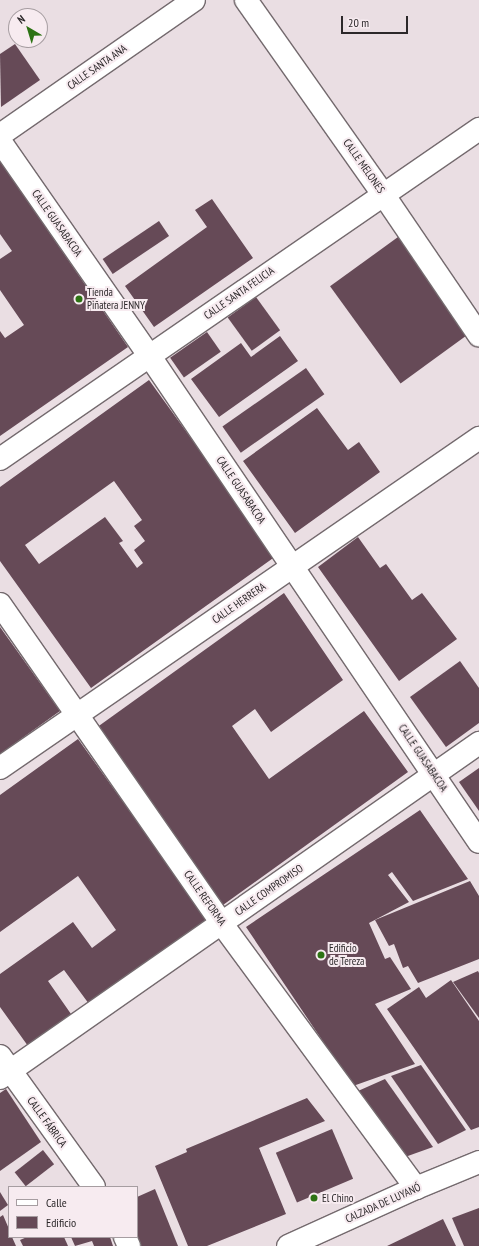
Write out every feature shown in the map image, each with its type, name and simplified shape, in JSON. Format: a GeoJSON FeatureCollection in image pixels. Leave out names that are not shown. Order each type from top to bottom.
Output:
{"type":"FeatureCollection","features":[{"type":"Feature","properties":{"kind":"street","name":"CALLE SANTA ANA"},"geometry":{"type":"LineString","coordinates":[[0,135],[194,0]]}},
{"type":"Feature","properties":{"kind":"street","name":"CALLE MELONES"},"geometry":{"type":"LineString","coordinates":[[246,0],[383,194],[479,335]]}},
{"type":"Feature","properties":{"kind":"street","name":"CALLE SANTA FELICIA"},"geometry":{"type":"LineString","coordinates":[[0,459],[479,129]]}},
{"type":"Feature","properties":{"kind":"street","name":"CALLE GUASABACOA"},"geometry":{"type":"LineString","coordinates":[[0,141],[149,355],[479,842]]}},
{"type":"Feature","properties":{"kind":"street","name":"CALLE HERRERA"},"geometry":{"type":"LineString","coordinates":[[0,768],[479,438]]}},
{"type":"Feature","properties":{"kind":"street","name":"CALLE REFORMA"},"geometry":{"type":"LineString","coordinates":[[0,604],[222,924],[416,1188]]}},
{"type":"Feature","properties":{"kind":"street","name":"CALLE COMPROMISO"},"geometry":{"type":"LineString","coordinates":[[4,1068],[222,924],[479,743]]}},
{"type":"Feature","properties":{"kind":"street","name":"CALLE FÁBRICA"},"geometry":{"type":"LineString","coordinates":[[4,1068],[93,1186]]}},
{"type":"Feature","properties":{"kind":"street","name":"CALZADA DE LUYANÓ"},"geometry":{"type":"LineString","coordinates":[[288,1246],[416,1188],[477,1166]]}},
{"type":"Feature","properties":{"kind":"building"},"geometry":{"type":"Polygon","coordinates":[[[9,48],[18,48],[40,80],[1,107],[0,54],[9,48]]]}},
{"type":"Feature","properties":{"kind":"building"},"geometry":{"type":"Polygon","coordinates":[[[0,161],[128,347],[0,436],[0,331],[5,338],[24,325],[0,290],[0,259],[12,251],[0,234],[0,161]]]}},
{"type":"Feature","properties":{"kind":"building"},"geometry":{"type":"Polygon","coordinates":[[[212,199],[253,258],[154,327],[125,286],[207,227],[195,210],[212,199]]]}},
{"type":"Feature","properties":{"kind":"building"},"geometry":{"type":"Polygon","coordinates":[[[159,221],[169,236],[113,274],[103,259],[159,221]]]}},
{"type":"Feature","properties":{"kind":"building"},"geometry":{"type":"Polygon","coordinates":[[[398,237],[469,334],[401,383],[330,286],[398,237]]]}},
{"type":"Feature","properties":{"kind":"building"},"geometry":{"type":"Polygon","coordinates":[[[256,297],[280,330],[252,351],[228,318],[256,297]]]}},
{"type":"Feature","properties":{"kind":"building"},"geometry":{"type":"Polygon","coordinates":[[[207,332],[221,352],[184,377],[170,358],[207,332]]]}},
{"type":"Feature","properties":{"kind":"building"},"geometry":{"type":"Polygon","coordinates":[[[280,336],[298,361],[219,417],[191,379],[241,343],[251,357],[280,336]]]}},
{"type":"Feature","properties":{"kind":"building"},"geometry":{"type":"Polygon","coordinates":[[[306,368],[324,394],[241,453],[222,427],[306,368]]]}},
{"type":"Feature","properties":{"kind":"building"},"geometry":{"type":"Polygon","coordinates":[[[149,380],[276,556],[91,688],[0,561],[0,487],[149,380]],[[114,481],[25,545],[39,564],[105,517],[123,541],[119,543],[137,568],[143,563],[134,550],[145,541],[134,526],[142,520],[114,481]]]}},
{"type":"Feature","properties":{"kind":"building"},"geometry":{"type":"Polygon","coordinates":[[[317,408],[348,450],[359,442],[380,472],[295,533],[243,461],[317,408]]]}},
{"type":"Feature","properties":{"kind":"building"},"geometry":{"type":"Polygon","coordinates":[[[358,537],[380,568],[386,564],[412,600],[422,593],[457,639],[399,681],[318,567],[358,537]]]}},
{"type":"Feature","properties":{"kind":"building"},"geometry":{"type":"Polygon","coordinates":[[[284,593],[343,680],[271,732],[255,709],[232,726],[269,779],[364,711],[408,772],[223,905],[96,728],[284,593]]]}},
{"type":"Feature","properties":{"kind":"building"},"geometry":{"type":"Polygon","coordinates":[[[0,627],[60,711],[0,754],[0,627]]]}},
{"type":"Feature","properties":{"kind":"building"},"geometry":{"type":"Polygon","coordinates":[[[460,661],[479,688],[479,723],[446,747],[410,697],[460,661]]]}},
{"type":"Feature","properties":{"kind":"building"},"geometry":{"type":"Polygon","coordinates":[[[78,739],[207,919],[89,1004],[64,970],[48,981],[71,1014],[28,1046],[0,1007],[0,974],[73,922],[92,948],[116,930],[78,876],[0,932],[0,795],[78,739]]]}},
{"type":"Feature","properties":{"kind":"building"},"geometry":{"type":"Polygon","coordinates":[[[479,768],[479,811],[459,782],[479,768]]]}},
{"type":"Feature","properties":{"kind":"building"},"geometry":{"type":"Polygon","coordinates":[[[420,810],[468,879],[413,901],[392,872],[388,875],[409,902],[369,923],[385,959],[390,957],[411,989],[375,1004],[415,1064],[353,1086],[246,927],[420,810]]]}},
{"type":"Feature","properties":{"kind":"building"},"geometry":{"type":"Polygon","coordinates":[[[470,881],[479,896],[479,959],[418,983],[408,966],[403,968],[394,944],[389,946],[375,920],[470,881]]]}},
{"type":"Feature","properties":{"kind":"building"},"geometry":{"type":"Polygon","coordinates":[[[478,971],[479,973],[479,1018],[453,982],[478,971]]]}},
{"type":"Feature","properties":{"kind":"building"},"geometry":{"type":"Polygon","coordinates":[[[451,980],[479,1021],[479,1127],[471,1130],[387,1009],[419,987],[426,998],[451,980]]]}},
{"type":"Feature","properties":{"kind":"building"},"geometry":{"type":"Polygon","coordinates":[[[421,1065],[466,1130],[438,1144],[391,1076],[421,1065]]]}},
{"type":"Feature","properties":{"kind":"building"},"geometry":{"type":"Polygon","coordinates":[[[385,1079],[433,1147],[405,1157],[358,1091],[385,1079]]]}},
{"type":"Feature","properties":{"kind":"building"},"geometry":{"type":"Polygon","coordinates":[[[6,1089],[41,1142],[0,1171],[0,1093],[6,1089]]]}},
{"type":"Feature","properties":{"kind":"building"},"geometry":{"type":"Polygon","coordinates":[[[307,1098],[325,1121],[259,1148],[286,1214],[207,1246],[188,1246],[155,1166],[187,1152],[186,1149],[307,1098]]]}},
{"type":"Feature","properties":{"kind":"building"},"geometry":{"type":"Polygon","coordinates":[[[332,1129],[353,1179],[297,1203],[276,1153],[332,1129]]]}},
{"type":"Feature","properties":{"kind":"building"},"geometry":{"type":"Polygon","coordinates":[[[43,1150],[54,1164],[25,1186],[15,1172],[43,1150]]]}},
{"type":"Feature","properties":{"kind":"building"},"geometry":{"type":"Polygon","coordinates":[[[155,1189],[178,1246],[140,1246],[137,1238],[138,1197],[155,1189]]]}},
{"type":"Feature","properties":{"kind":"building"},"geometry":{"type":"Polygon","coordinates":[[[0,1192],[8,1205],[0,1211],[0,1192]]]}},
{"type":"Feature","properties":{"kind":"building"},"geometry":{"type":"Polygon","coordinates":[[[479,1208],[479,1246],[464,1246],[452,1218],[479,1208]]]}},
{"type":"Feature","properties":{"kind":"building"},"geometry":{"type":"Polygon","coordinates":[[[3,1215],[8,1227],[8,1238],[12,1238],[16,1246],[0,1246],[0,1217],[3,1215]]]}},
{"type":"Feature","properties":{"kind":"building"},"geometry":{"type":"Polygon","coordinates":[[[443,1219],[456,1246],[387,1246],[414,1233],[443,1219]]]}},
{"type":"Feature","properties":{"kind":"building"},"geometry":{"type":"Polygon","coordinates":[[[25,1238],[64,1238],[68,1246],[23,1246],[20,1240],[25,1238]]]}},
{"type":"Feature","properties":{"kind":"building"},"geometry":{"type":"Polygon","coordinates":[[[71,1238],[110,1238],[113,1246],[94,1246],[92,1241],[75,1246],[71,1238]]]}},
{"type":"Feature","properties":{"kind":"place","name":"Tienda Piñatera JENNY"},"geometry":{"type":"Point","coordinates":[79,299]}},
{"type":"Feature","properties":{"kind":"place","name":"Edificio de Tereza"},"geometry":{"type":"Point","coordinates":[321,955]}},
{"type":"Feature","properties":{"kind":"place","name":"El Chino"},"geometry":{"type":"Point","coordinates":[314,1198]}}]}
